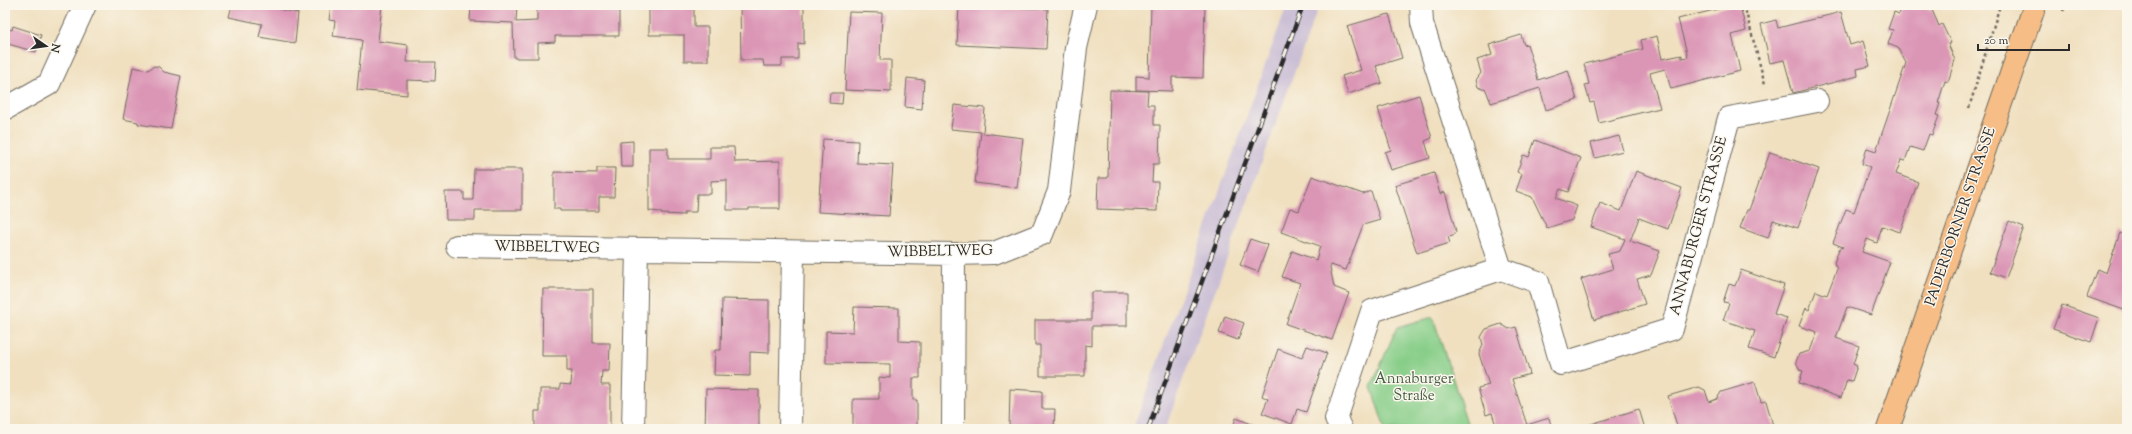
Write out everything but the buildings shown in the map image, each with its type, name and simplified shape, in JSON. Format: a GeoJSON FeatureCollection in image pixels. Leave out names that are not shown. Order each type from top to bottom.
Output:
{"type":"FeatureCollection","features":[{"type":"Feature","properties":{"kind":"main road","name":"PADERBORNER STRASSE"},"geometry":{"type":"LineString","coordinates":[[1888,429],[2035,5]]}},
{"type":"Feature","properties":{"kind":"street"},"geometry":{"type":"LineString","coordinates":[[5,109],[49,84],[85,5]]}},
{"type":"Feature","properties":{"kind":"street","name":"WIBBELTWEG"},"geometry":{"type":"LineString","coordinates":[[457,246],[637,250],[954,254],[994,253],[1042,234],[1059,191],[1076,48],[1086,5]]}},
{"type":"Feature","properties":{"kind":"street"},"geometry":{"type":"LineString","coordinates":[[1341,429],[1336,419],[1372,311],[1501,269],[1422,23],[1421,5]]}},
{"type":"Feature","properties":{"kind":"street","name":"ANNABURGER STRASSE"},"geometry":{"type":"LineString","coordinates":[[1501,269],[1538,282],[1561,364],[1672,329],[1728,118],[1817,101]]}},
{"type":"Feature","properties":{"kind":"street"},"geometry":{"type":"LineString","coordinates":[[633,429],[637,250]]}},
{"type":"Feature","properties":{"kind":"street"},"geometry":{"type":"LineString","coordinates":[[790,429],[793,252]]}},
{"type":"Feature","properties":{"kind":"street"},"geometry":{"type":"LineString","coordinates":[[953,429],[954,254]]}},
{"type":"Feature","properties":{"kind":"path"},"geometry":{"type":"LineString","coordinates":[[1744,5],[1772,110]]}},
{"type":"Feature","properties":{"kind":"path"},"geometry":{"type":"LineString","coordinates":[[1996,15],[2000,5]]}},
{"type":"Feature","properties":{"kind":"shaded area"},"geometry":{"type":"Polygon","coordinates":[[[1287,5],[1319,5],[1165,429],[1133,429],[1287,5]]]}},
{"type":"Feature","properties":{"kind":"green space","name":"Annaburger Straße"},"geometry":{"type":"Polygon","coordinates":[[[1433,317],[1469,429],[1385,429],[1371,387],[1397,327],[1433,317]]]}},
{"type":"Feature","properties":{"kind":"railway"},"geometry":{"type":"LineString","coordinates":[[1148,429],[1303,5]]}}]}
